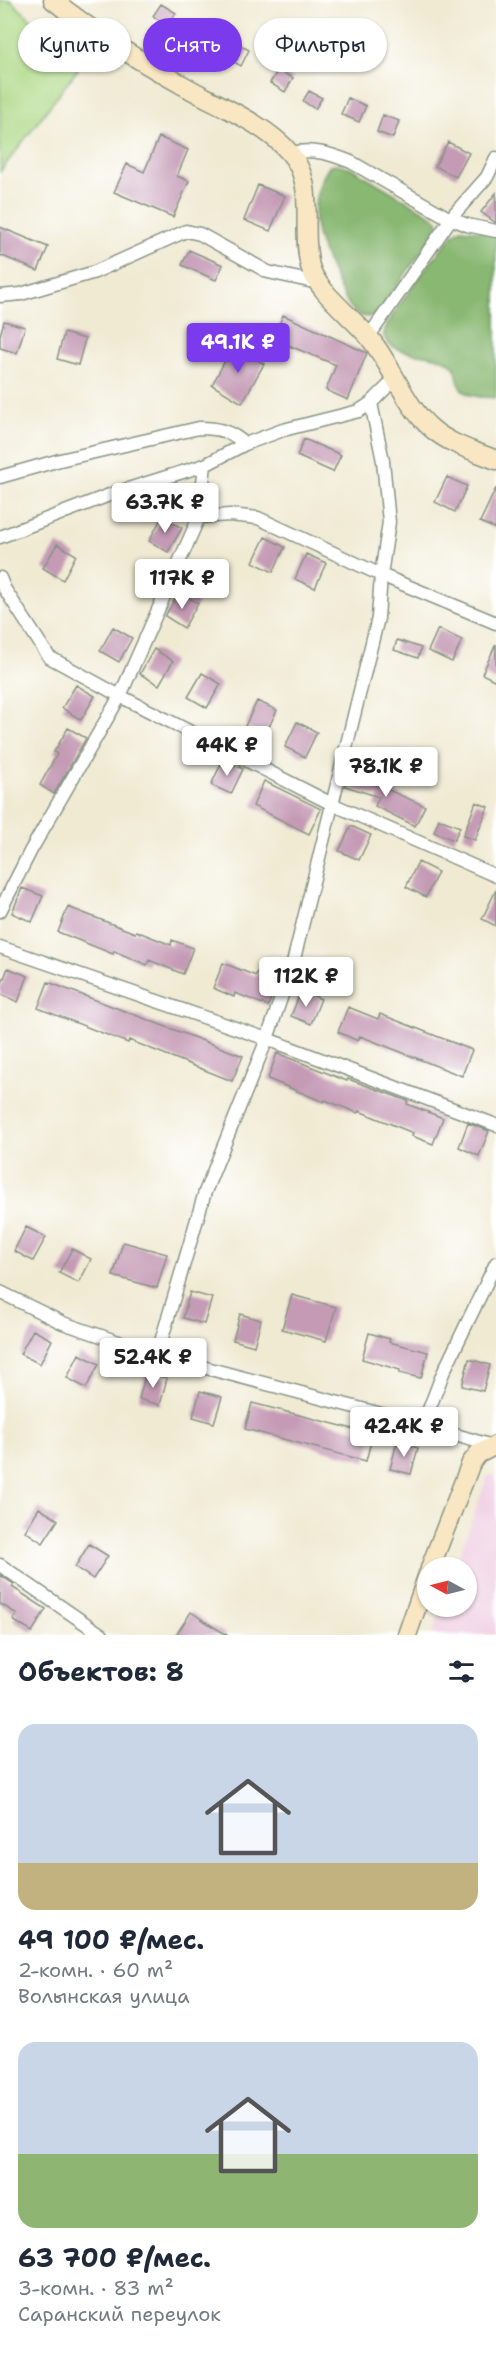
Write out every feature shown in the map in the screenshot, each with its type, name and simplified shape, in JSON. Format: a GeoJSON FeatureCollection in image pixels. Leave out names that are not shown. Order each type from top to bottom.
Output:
{"type":"FeatureCollection","features":[{"type":"Feature","properties":{"kind":"street"},"geometry":{"type":"LineString","coordinates":[[53,0],[138,60],[253,124],[291,153],[302,174],[306,189],[307,254],[312,273],[318,283],[369,336],[417,413],[434,431],[496,460]]}},
{"type":"Feature","properties":{"kind":"street"},"geometry":{"type":"LineString","coordinates":[[291,153],[311,151],[351,162],[451,219],[496,231]]}},
{"type":"Feature","properties":{"kind":"street"},"geometry":{"type":"LineString","coordinates":[[369,336],[468,196],[488,177],[496,158]]}},
{"type":"Feature","properties":{"kind":"street"},"geometry":{"type":"LineString","coordinates":[[0,296],[21,294],[75,278],[186,231],[200,234],[268,272],[318,283]]}},
{"type":"Feature","properties":{"kind":"street"},"geometry":{"type":"LineString","coordinates":[[0,537],[112,494],[205,465],[245,444],[283,430],[358,411],[371,404],[396,378]]}},
{"type":"Feature","properties":{"kind":"street"},"geometry":{"type":"LineString","coordinates":[[157,1355],[205,1192],[267,1039],[293,963],[378,618],[381,575],[387,543],[388,498],[371,404]]}},
{"type":"Feature","properties":{"kind":"street"},"geometry":{"type":"LineString","coordinates":[[0,477],[60,460],[199,428],[217,428],[235,434],[245,444]]}},
{"type":"Feature","properties":{"kind":"street"},"geometry":{"type":"LineString","coordinates":[[0,911],[31,850],[120,696],[199,517],[205,465]]}},
{"type":"Feature","properties":{"kind":"street"},"geometry":{"type":"LineString","coordinates":[[199,517],[230,515],[258,518],[381,575],[496,623]]}},
{"type":"Feature","properties":{"kind":"street"},"geometry":{"type":"LineString","coordinates":[[0,578],[4,588],[49,657],[120,696],[333,804],[496,876]]}},
{"type":"Feature","properties":{"kind":"street"},"geometry":{"type":"LineString","coordinates":[[0,947],[267,1039],[496,1125]]}},
{"type":"Feature","properties":{"kind":"street"},"geometry":{"type":"LineString","coordinates":[[423,1425],[443,1373],[496,1263]]}},
{"type":"Feature","properties":{"kind":"street"},"geometry":{"type":"LineString","coordinates":[[0,1292],[63,1323],[157,1355],[494,1445]]}},
{"type":"Feature","properties":{"kind":"street"},"geometry":{"type":"LineString","coordinates":[[434,1557],[471,1463],[478,1454],[494,1445]]}},
{"type":"Feature","properties":{"kind":"street"},"geometry":{"type":"LineString","coordinates":[[0,1565],[102,1635]]}},
{"type":"Feature","properties":{"kind":"street"},"geometry":{"type":"LineString","coordinates":[[407,1635],[417,1606]]}},
{"type":"Feature","properties":{"kind":"shaded area"},"geometry":{"type":"Polygon","coordinates":[[[488,1475],[496,1475],[496,1635],[432,1635],[438,1617],[477,1617],[477,1557],[459,1557],[488,1475]]]}},
{"type":"Feature","properties":{"kind":"green space"},"geometry":{"type":"Polygon","coordinates":[[[0,0],[10,0],[30,18],[18,18],[18,72],[76,72],[0,172],[0,0]]]}},
{"type":"Feature","properties":{"kind":"green space"},"geometry":{"type":"Polygon","coordinates":[[[336,164],[351,168],[436,218],[439,222],[438,228],[378,313],[370,316],[356,313],[350,307],[323,251],[316,229],[315,207],[318,192],[330,165],[336,164]]]}},
{"type":"Feature","properties":{"kind":"green space"},"geometry":{"type":"Polygon","coordinates":[[[461,229],[496,233],[496,398],[468,394],[459,385],[454,367],[447,361],[398,349],[391,346],[384,336],[387,325],[406,296],[444,246],[461,229]]]}},
{"type":"Feature","properties":{"kind":"building"},"geometry":{"type":"Polygon","coordinates":[[[161,4],[176,13],[173,18],[153,16],[161,4]]]}},
{"type":"Feature","properties":{"kind":"building"},"geometry":{"type":"Polygon","coordinates":[[[242,46],[249,50],[242,64],[242,46]]]}},
{"type":"Feature","properties":{"kind":"building"},"geometry":{"type":"Polygon","coordinates":[[[277,72],[293,78],[285,92],[270,83],[277,72]]]}},
{"type":"Feature","properties":{"kind":"building"},"geometry":{"type":"Polygon","coordinates":[[[309,91],[322,98],[315,109],[303,101],[309,91]]]}},
{"type":"Feature","properties":{"kind":"building"},"geometry":{"type":"Polygon","coordinates":[[[348,98],[366,106],[359,122],[341,114],[348,98]]]}},
{"type":"Feature","properties":{"kind":"building"},"geometry":{"type":"Polygon","coordinates":[[[383,115],[399,121],[393,138],[377,132],[383,115]]]}},
{"type":"Feature","properties":{"kind":"building"},"geometry":{"type":"Polygon","coordinates":[[[159,137],[188,150],[177,176],[189,181],[173,217],[114,192],[127,164],[144,172],[159,137]]]}},
{"type":"Feature","properties":{"kind":"building"},"geometry":{"type":"Polygon","coordinates":[[[448,142],[469,153],[456,177],[435,166],[448,142]]]}},
{"type":"Feature","properties":{"kind":"building"},"geometry":{"type":"Polygon","coordinates":[[[258,185],[285,196],[270,231],[244,220],[258,185]]]}},
{"type":"Feature","properties":{"kind":"building"},"geometry":{"type":"Polygon","coordinates":[[[496,193],[496,223],[481,212],[496,193]]]}},
{"type":"Feature","properties":{"kind":"building"},"geometry":{"type":"Polygon","coordinates":[[[0,227],[48,247],[38,271],[0,255],[0,227]]]}},
{"type":"Feature","properties":{"kind":"building"},"geometry":{"type":"Polygon","coordinates":[[[189,250],[223,265],[216,280],[182,265],[189,250]]]}},
{"type":"Feature","properties":{"kind":"building"},"geometry":{"type":"Polygon","coordinates":[[[283,315],[367,353],[348,400],[326,390],[336,365],[273,339],[283,315]]]}},
{"type":"Feature","properties":{"kind":"building"},"geometry":{"type":"Polygon","coordinates":[[[4,321],[25,327],[17,353],[0,348],[0,335],[4,321]]]}},
{"type":"Feature","properties":{"kind":"building"},"geometry":{"type":"Polygon","coordinates":[[[64,333],[85,339],[78,365],[57,359],[64,333]]]}},
{"type":"Feature","properties":{"kind":"building"},"geometry":{"type":"Polygon","coordinates":[[[233,346],[264,364],[242,403],[212,385],[233,346]]]}},
{"type":"Feature","properties":{"kind":"building"},"geometry":{"type":"Polygon","coordinates":[[[304,439],[341,455],[333,472],[297,456],[304,439]]]}},
{"type":"Feature","properties":{"kind":"building"},"geometry":{"type":"Polygon","coordinates":[[[447,477],[467,486],[455,512],[435,502],[447,477]]]}},
{"type":"Feature","properties":{"kind":"building"},"geometry":{"type":"Polygon","coordinates":[[[496,488],[496,529],[480,522],[496,488]]]}},
{"type":"Feature","properties":{"kind":"building"},"geometry":{"type":"Polygon","coordinates":[[[162,517],[182,528],[168,552],[149,541],[162,517]]]}},
{"type":"Feature","properties":{"kind":"building"},"geometry":{"type":"Polygon","coordinates":[[[265,537],[285,547],[273,572],[253,562],[265,537]]]}},
{"type":"Feature","properties":{"kind":"building"},"geometry":{"type":"Polygon","coordinates":[[[57,544],[76,555],[63,580],[43,568],[57,544]]]}},
{"type":"Feature","properties":{"kind":"building"},"geometry":{"type":"Polygon","coordinates":[[[306,554],[326,563],[315,588],[295,579],[306,554]]]}},
{"type":"Feature","properties":{"kind":"building"},"geometry":{"type":"Polygon","coordinates":[[[179,592],[198,603],[184,628],[165,616],[179,592]]]}},
{"type":"Feature","properties":{"kind":"building"},"geometry":{"type":"Polygon","coordinates":[[[113,627],[132,638],[119,662],[100,651],[113,627]]]}},
{"type":"Feature","properties":{"kind":"building"},"geometry":{"type":"Polygon","coordinates":[[[438,629],[462,640],[452,662],[428,651],[438,629]]]}},
{"type":"Feature","properties":{"kind":"building"},"geometry":{"type":"Polygon","coordinates":[[[397,640],[421,648],[418,658],[394,650],[397,640]]]}},
{"type":"Feature","properties":{"kind":"building"},"geometry":{"type":"Polygon","coordinates":[[[496,644],[496,681],[482,674],[496,644]]]}},
{"type":"Feature","properties":{"kind":"building"},"geometry":{"type":"Polygon","coordinates":[[[154,649],[173,661],[159,685],[140,674],[154,649]]]}},
{"type":"Feature","properties":{"kind":"building"},"geometry":{"type":"Polygon","coordinates":[[[202,673],[221,684],[207,708],[188,697],[202,673]]]}},
{"type":"Feature","properties":{"kind":"building"},"geometry":{"type":"Polygon","coordinates":[[[76,685],[95,696],[81,720],[62,708],[76,685]]]}},
{"type":"Feature","properties":{"kind":"building"},"geometry":{"type":"Polygon","coordinates":[[[257,701],[277,710],[265,735],[245,726],[257,701]]]}},
{"type":"Feature","properties":{"kind":"building"},"geometry":{"type":"Polygon","coordinates":[[[297,722],[317,732],[305,757],[285,747],[297,722]]]}},
{"type":"Feature","properties":{"kind":"building"},"geometry":{"type":"Polygon","coordinates":[[[68,728],[86,738],[54,794],[40,785],[57,754],[54,752],[68,728]]]}},
{"type":"Feature","properties":{"kind":"building"},"geometry":{"type":"Polygon","coordinates":[[[223,760],[243,769],[231,794],[211,785],[223,760]]]}},
{"type":"Feature","properties":{"kind":"building"},"geometry":{"type":"Polygon","coordinates":[[[351,768],[372,775],[370,782],[425,806],[415,826],[375,806],[379,797],[345,786],[351,768]]]}},
{"type":"Feature","properties":{"kind":"building"},"geometry":{"type":"Polygon","coordinates":[[[264,781],[321,809],[309,834],[253,806],[264,781]]]}},
{"type":"Feature","properties":{"kind":"building"},"geometry":{"type":"Polygon","coordinates":[[[476,802],[488,807],[475,840],[463,836],[476,802]]]}},
{"type":"Feature","properties":{"kind":"building"},"geometry":{"type":"Polygon","coordinates":[[[439,819],[460,827],[454,840],[434,832],[439,819]]]}},
{"type":"Feature","properties":{"kind":"building"},"geometry":{"type":"Polygon","coordinates":[[[351,826],[371,835],[359,860],[339,851],[351,826]]]}},
{"type":"Feature","properties":{"kind":"building"},"geometry":{"type":"Polygon","coordinates":[[[418,862],[438,872],[426,897],[406,887],[418,862]]]}},
{"type":"Feature","properties":{"kind":"building"},"geometry":{"type":"Polygon","coordinates":[[[22,888],[43,896],[32,922],[12,913],[22,888]]]}},
{"type":"Feature","properties":{"kind":"building"},"geometry":{"type":"Polygon","coordinates":[[[496,890],[496,926],[482,919],[496,890]]]}},
{"type":"Feature","properties":{"kind":"building"},"geometry":{"type":"Polygon","coordinates":[[[68,907],[171,945],[172,940],[193,948],[183,974],[149,960],[147,965],[114,951],[113,954],[58,932],[68,907]]]}},
{"type":"Feature","properties":{"kind":"building"},"geometry":{"type":"Polygon","coordinates":[[[223,963],[256,976],[257,972],[278,981],[268,1006],[235,993],[234,997],[213,988],[223,963]]]}},
{"type":"Feature","properties":{"kind":"building"},"geometry":{"type":"Polygon","coordinates":[[[8,968],[28,976],[18,1002],[0,994],[8,968]]]}},
{"type":"Feature","properties":{"kind":"building"},"geometry":{"type":"Polygon","coordinates":[[[48,982],[243,1056],[232,1081],[129,1040],[128,1043],[38,1008],[48,982]]]}},
{"type":"Feature","properties":{"kind":"building"},"geometry":{"type":"Polygon","coordinates":[[[301,991],[321,999],[311,1024],[291,1016],[301,991]]]}},
{"type":"Feature","properties":{"kind":"building"},"geometry":{"type":"Polygon","coordinates":[[[348,1007],[378,1019],[380,1014],[472,1050],[462,1076],[360,1036],[358,1041],[338,1032],[348,1007]]]}},
{"type":"Feature","properties":{"kind":"building"},"geometry":{"type":"Polygon","coordinates":[[[277,1053],[347,1081],[348,1079],[408,1101],[407,1104],[443,1118],[433,1144],[412,1136],[413,1133],[359,1111],[358,1113],[325,1100],[324,1102],[268,1079],[277,1053]]]}},
{"type":"Feature","properties":{"kind":"building"},"geometry":{"type":"Polygon","coordinates":[[[468,1123],[489,1131],[479,1156],[459,1147],[468,1123]]]}},
{"type":"Feature","properties":{"kind":"building"},"geometry":{"type":"Polygon","coordinates":[[[26,1227],[46,1237],[33,1261],[14,1251],[26,1227]]]}},
{"type":"Feature","properties":{"kind":"building"},"geometry":{"type":"Polygon","coordinates":[[[123,1242],[167,1254],[157,1288],[113,1276],[123,1242]]]}},
{"type":"Feature","properties":{"kind":"building"},"geometry":{"type":"Polygon","coordinates":[[[72,1249],[91,1259],[79,1283],[59,1273],[72,1249]]]}},
{"type":"Feature","properties":{"kind":"building"},"geometry":{"type":"Polygon","coordinates":[[[190,1292],[212,1298],[204,1324],[183,1318],[190,1292]]]}},
{"type":"Feature","properties":{"kind":"building"},"geometry":{"type":"Polygon","coordinates":[[[292,1295],[336,1307],[326,1341],[282,1329],[292,1295]]]}},
{"type":"Feature","properties":{"kind":"building"},"geometry":{"type":"Polygon","coordinates":[[[240,1314],[261,1320],[254,1346],[233,1340],[240,1314]]]}},
{"type":"Feature","properties":{"kind":"building"},"geometry":{"type":"Polygon","coordinates":[[[33,1330],[52,1340],[40,1364],[20,1354],[33,1330]]]}},
{"type":"Feature","properties":{"kind":"building"},"geometry":{"type":"Polygon","coordinates":[[[369,1333],[390,1339],[389,1342],[428,1352],[421,1378],[399,1373],[400,1370],[362,1359],[369,1333]]]}},
{"type":"Feature","properties":{"kind":"building"},"geometry":{"type":"Polygon","coordinates":[[[79,1354],[99,1364],[86,1388],[67,1378],[79,1354]]]}},
{"type":"Feature","properties":{"kind":"building"},"geometry":{"type":"Polygon","coordinates":[[[469,1359],[490,1365],[483,1391],[462,1386],[469,1359]]]}},
{"type":"Feature","properties":{"kind":"building"},"geometry":{"type":"Polygon","coordinates":[[[146,1373],[167,1378],[160,1405],[139,1399],[146,1373]]]}},
{"type":"Feature","properties":{"kind":"building"},"geometry":{"type":"Polygon","coordinates":[[[200,1391],[222,1397],[214,1423],[193,1417],[200,1391]]]}},
{"type":"Feature","properties":{"kind":"building"},"geometry":{"type":"Polygon","coordinates":[[[252,1403],[373,1434],[366,1461],[245,1429],[252,1403]]]}},
{"type":"Feature","properties":{"kind":"building"},"geometry":{"type":"Polygon","coordinates":[[[397,1442],[418,1448],[411,1474],[390,1469],[397,1442]]]}},
{"type":"Feature","properties":{"kind":"building"},"geometry":{"type":"Polygon","coordinates":[[[39,1508],[58,1520],[43,1543],[25,1531],[39,1508]]]}},
{"type":"Feature","properties":{"kind":"building"},"geometry":{"type":"Polygon","coordinates":[[[89,1544],[108,1556],[93,1579],[75,1567],[89,1544]]]}},
{"type":"Feature","properties":{"kind":"building"},"geometry":{"type":"Polygon","coordinates":[[[0,1575],[14,1584],[12,1587],[46,1609],[32,1632],[13,1620],[17,1614],[1,1604],[0,1606],[0,1575]]]}},
{"type":"Feature","properties":{"kind":"building"},"geometry":{"type":"Polygon","coordinates":[[[191,1612],[209,1624],[227,1635],[176,1635],[191,1612]]]}}]}
